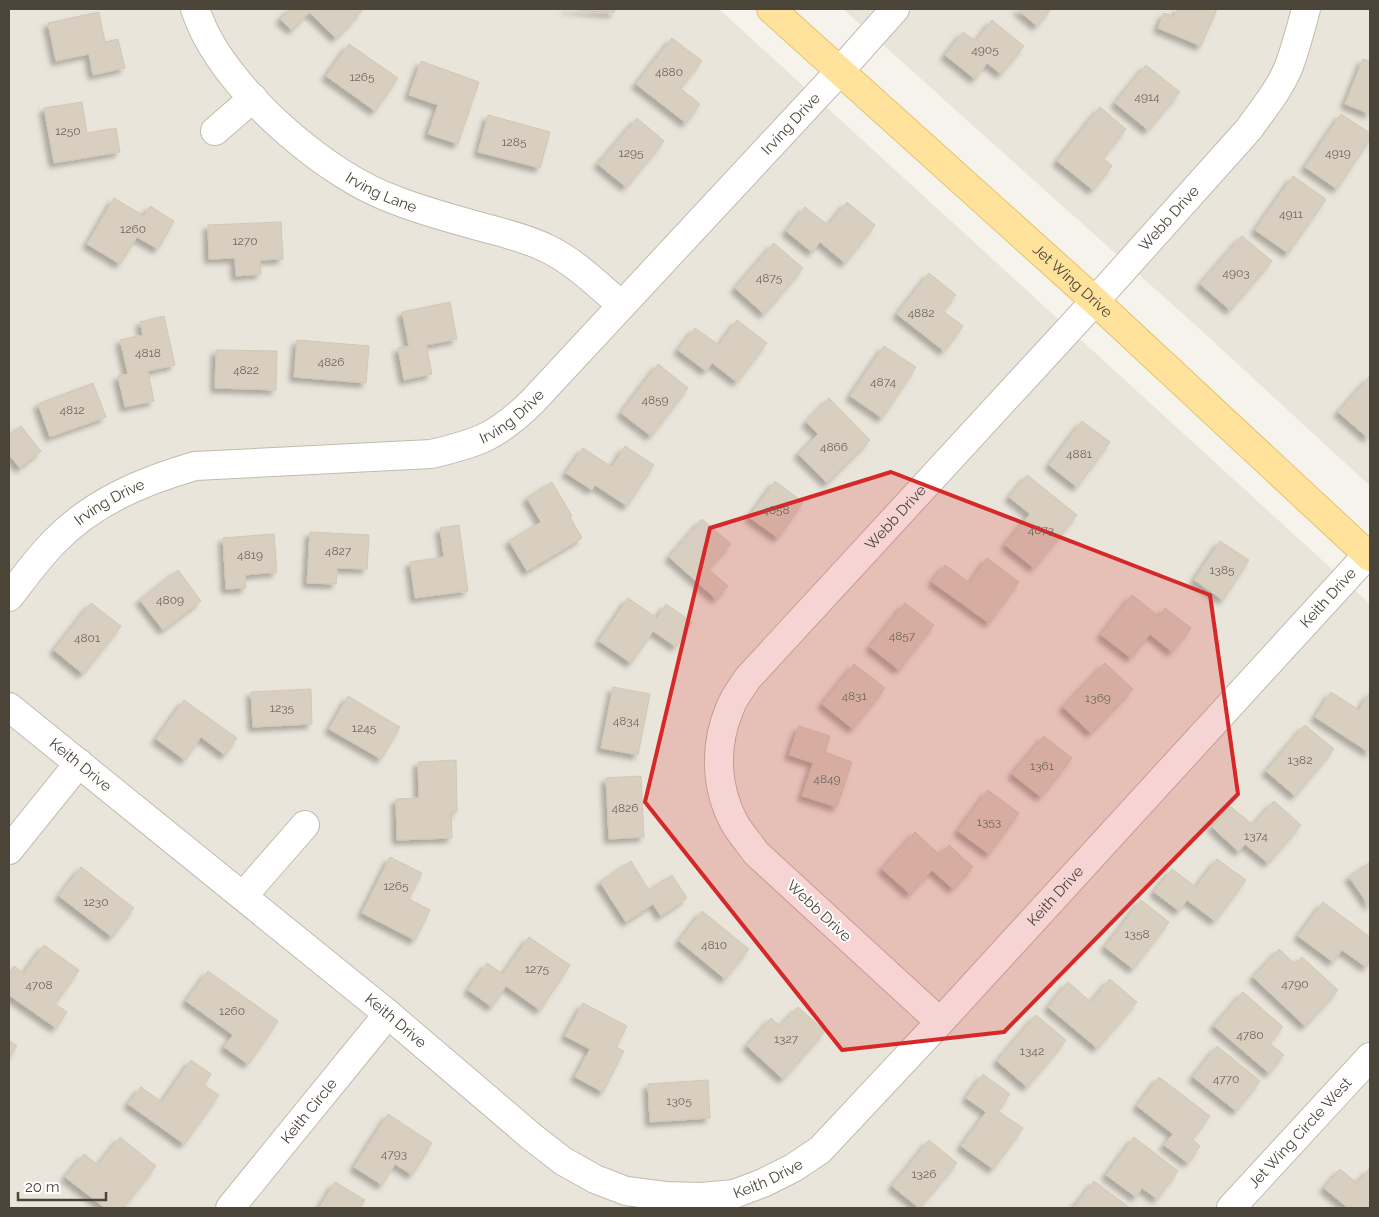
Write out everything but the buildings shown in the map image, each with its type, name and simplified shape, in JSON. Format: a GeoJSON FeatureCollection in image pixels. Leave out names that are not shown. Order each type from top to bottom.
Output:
{"type":"FeatureCollection","features":[{"type":"Feature","properties":{"kind":"main road","name":"Jet Wing Drive"},"geometry":{"type":"LineString","coordinates":[[771,9],[1096,301],[1369,554]]}},
{"type":"Feature","properties":{"kind":"street","name":"Irving Lane"},"geometry":{"type":"LineString","coordinates":[[195,9],[205,34],[227,68],[253,98],[275,122],[334,168],[392,200],[520,238],[547,248],[574,266],[621,305]]}},
{"type":"Feature","properties":{"kind":"street","name":"Irving Drive"},"geometry":{"type":"LineString","coordinates":[[9,597],[55,541],[79,519],[108,500],[165,474],[195,466],[431,454],[460,448],[485,439],[511,422],[532,402],[839,72],[895,9]]}},
{"type":"Feature","properties":{"kind":"street","name":"Webb Drive"},"geometry":{"type":"LineString","coordinates":[[940,1022],[756,853],[735,824],[723,796],[718,764],[720,736],[730,707],[748,678],[1096,301],[1249,129],[1271,98],[1288,67],[1306,9]]}},
{"type":"Feature","properties":{"kind":"street"},"geometry":{"type":"LineString","coordinates":[[215,131],[253,98]]}},
{"type":"Feature","properties":{"kind":"street","name":"Keith Drive"},"geometry":{"type":"LineString","coordinates":[[9,707],[388,1014],[532,1137],[563,1161],[596,1179],[623,1199],[665,1196],[701,1197],[734,1194],[763,1183],[793,1168],[820,1150],[940,1022],[1369,554]]}},
{"type":"Feature","properties":{"kind":"street"},"geometry":{"type":"LineString","coordinates":[[9,850],[79,763]]}},
{"type":"Feature","properties":{"kind":"street"},"geometry":{"type":"LineString","coordinates":[[243,896],[306,824]]}},
{"type":"Feature","properties":{"kind":"street","name":"Keith Circle"},"geometry":{"type":"LineString","coordinates":[[230,1208],[388,1014]]}},
{"type":"Feature","properties":{"kind":"street","name":"Jet Wing Circle West"},"geometry":{"type":"LineString","coordinates":[[1231,1208],[1370,1057]]}},
{"type":"Feature","properties":{"kind":"highlighted area"},"geometry":{"type":"Polygon","coordinates":[[[891,472],[1210,595],[1238,794],[1004,1032],[842,1050],[645,802],[710,528],[891,472]]]}},
{"type":"Feature","properties":{"kind":"shaded area"},"geometry":{"type":"Polygon","coordinates":[[[9,9],[719,9],[1370,604],[1370,1208],[9,1208],[9,9]]]}},
{"type":"Feature","properties":{"kind":"shaded area"},"geometry":{"type":"Polygon","coordinates":[[[843,9],[1370,9],[1370,486],[1203,332],[843,9]]]}}]}
